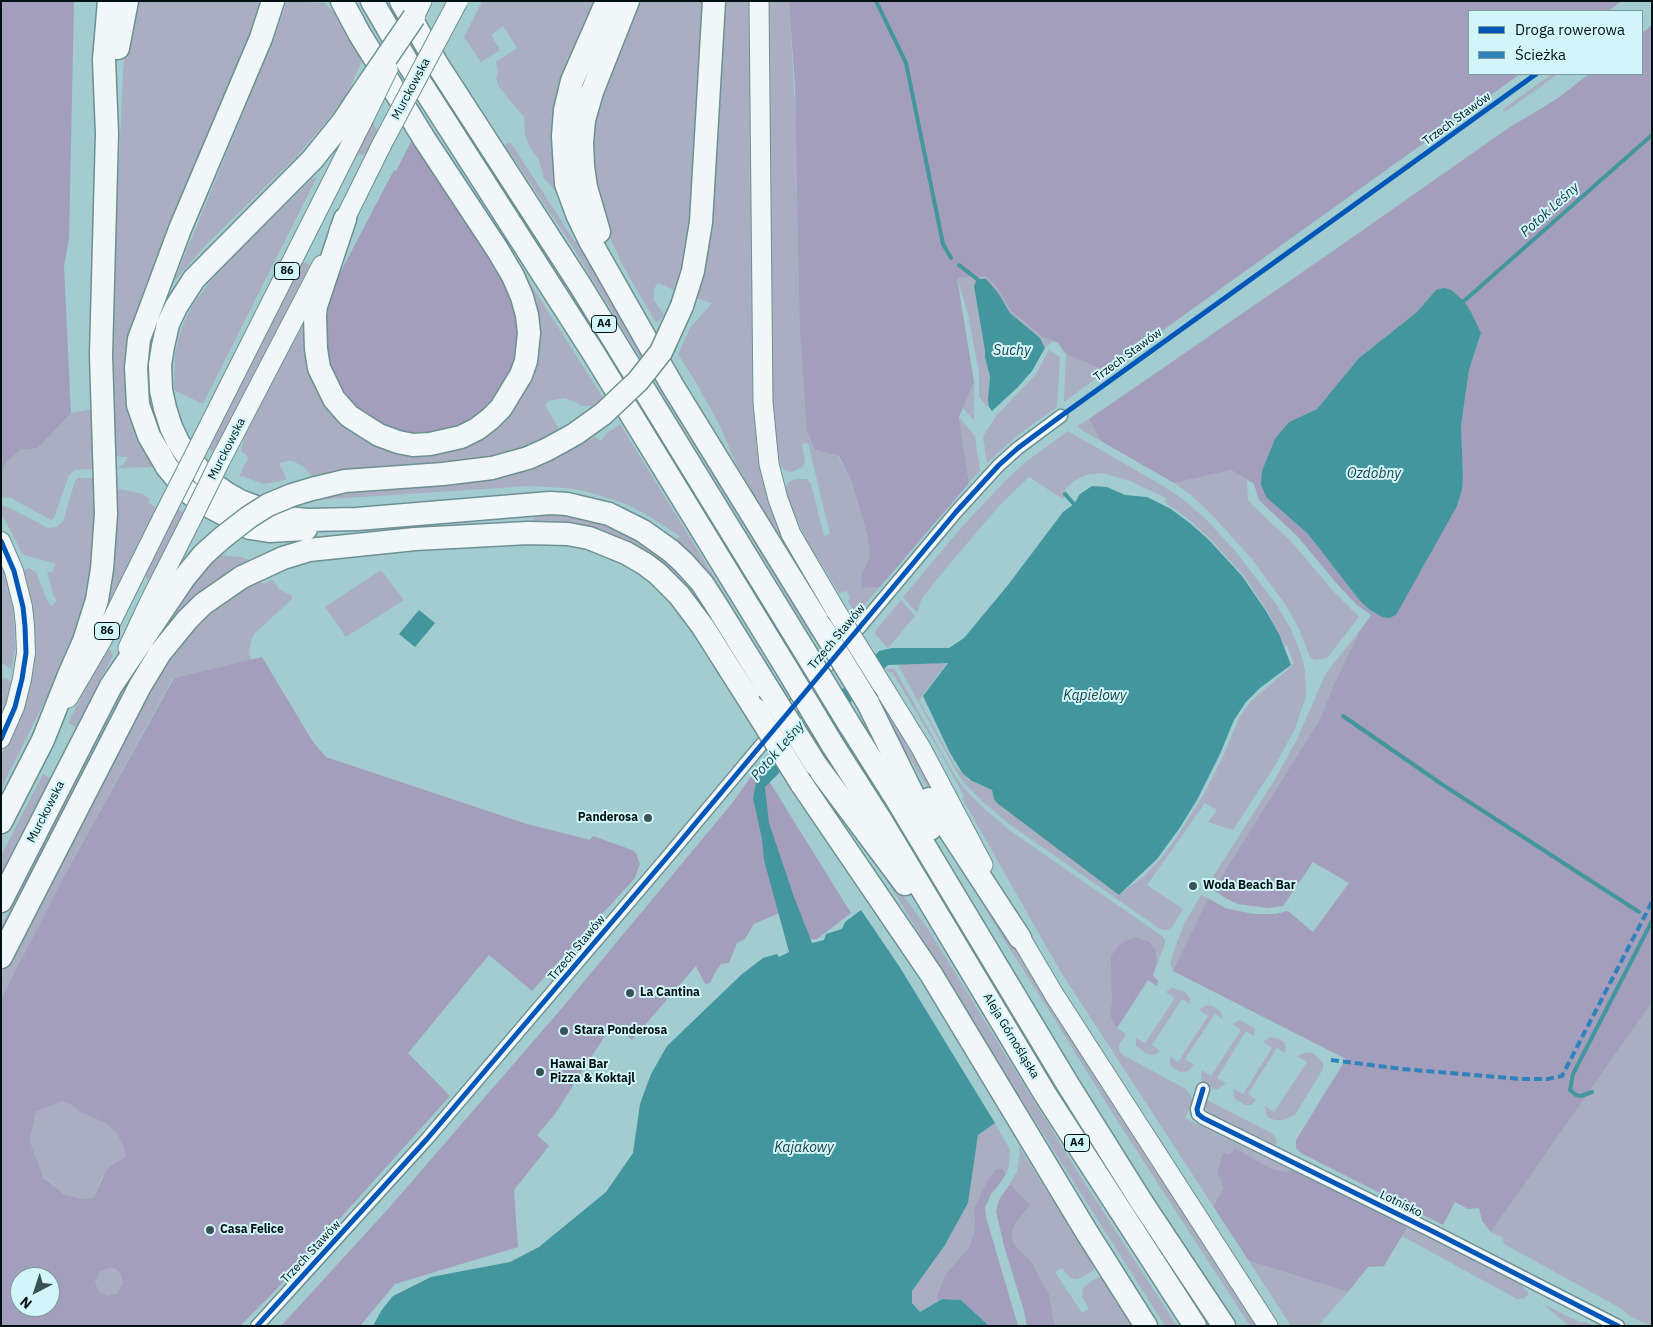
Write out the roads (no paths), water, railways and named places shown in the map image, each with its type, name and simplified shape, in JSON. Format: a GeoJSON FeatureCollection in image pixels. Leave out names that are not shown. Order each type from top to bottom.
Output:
{"type":"FeatureCollection","features":[{"type":"Feature","properties":{"kind":"highway"},"geometry":{"type":"LineString","coordinates":[[43,740],[84,640],[97,600],[104,544],[106,514],[101,355],[107,133],[104,60],[109,1]]}},
{"type":"Feature","properties":{"kind":"highway"},"geometry":{"type":"LineString","coordinates":[[107,133],[120,34],[127,1]]}},
{"type":"Feature","properties":{"kind":"highway"},"geometry":{"type":"LineString","coordinates":[[273,1],[261,38],[180,229],[139,340],[136,368],[138,405],[149,436],[167,466],[188,491],[201,502],[217,511],[250,528],[268,531],[324,528],[357,519]]}},
{"type":"Feature","properties":{"kind":"highway"},"geometry":{"type":"LineString","coordinates":[[342,1],[359,33],[425,140],[497,249],[513,276],[522,297],[529,333],[524,368],[512,392],[501,408],[478,429],[461,437],[430,444],[413,445],[398,442],[379,435],[349,416],[334,399],[319,368],[316,350],[315,316],[316,306],[346,219]]}},
{"type":"Feature","properties":{"kind":"highway","name":"Aleja Górnośląska"},"geometry":{"type":"LineString","coordinates":[[372,1],[409,65],[594,354],[832,744],[880,819],[1045,1094],[1195,1326]]}},
{"type":"Feature","properties":{"kind":"highway"},"geometry":{"type":"LineString","coordinates":[[607,1],[572,81],[565,110],[563,136],[566,184],[577,214],[616,288],[722,467],[868,703],[975,872],[1020,938]]}},
{"type":"Feature","properties":{"kind":"highway"},"geometry":{"type":"LineString","coordinates":[[616,288],[586,187],[582,143],[584,120],[592,92],[628,1]]}},
{"type":"Feature","properties":{"kind":"highway"},"geometry":{"type":"LineString","coordinates":[[111,686],[184,578],[203,555],[249,517],[268,505],[292,495],[345,481],[443,474],[492,468],[528,458],[575,434],[603,414],[638,381],[661,352],[682,306],[693,271],[701,222],[714,1]]}},
{"type":"Feature","properties":{"kind":"highway"},"geometry":{"type":"LineString","coordinates":[[412,6],[361,109],[337,130],[312,160],[194,279],[176,307],[168,324],[160,365],[164,408],[174,434],[186,454],[210,481],[240,501],[285,518],[308,520],[357,519],[550,503],[609,514],[650,536],[684,563],[702,583],[715,603],[816,765],[884,880],[909,926],[931,974]]}},
{"type":"Feature","properties":{"kind":"highway","name":"A4"},"geometry":{"type":"LineString","coordinates":[[412,6],[437,64],[585,294],[897,800],[1078,1100],[1224,1326]]}},
{"type":"Feature","properties":{"kind":"highway"},"geometry":{"type":"LineString","coordinates":[[1,957],[140,686],[160,653],[203,604],[242,576],[283,558],[309,550],[424,539],[528,533],[568,534],[589,538],[626,553],[658,574],[679,595],[703,627],[801,783],[931,974],[1086,1231],[1146,1326]]}},
{"type":"Feature","properties":{"kind":"highway","name":"Murckowska"},"geometry":{"type":"LineString","coordinates":[[1,901],[111,686]]}},
{"type":"Feature","properties":{"kind":"highway"},"geometry":{"type":"LineString","coordinates":[[868,703],[994,960]]}},
{"type":"Feature","properties":{"kind":"highway","name":"Murckowska"},"geometry":{"type":"LineString","coordinates":[[1,822],[43,740]]}},
{"type":"Feature","properties":{"kind":"highway"},"geometry":{"type":"LineString","coordinates":[[816,765],[897,873],[964,957]]}},
{"type":"Feature","properties":{"kind":"main road","name":"Murckowska"},"geometry":{"type":"LineString","coordinates":[[111,686],[150,600],[220,461],[346,219],[382,144],[458,1]]}},
{"type":"Feature","properties":{"kind":"main road"},"geometry":{"type":"LineString","coordinates":[[759,1],[763,402],[769,464],[778,499],[791,534],[936,775],[1020,938],[1088,1049],[1268,1326]]}},
{"type":"Feature","properties":{"kind":"main road","name":"Murckowska"},"geometry":{"type":"LineString","coordinates":[[43,740],[102,640],[210,426],[361,109]]}},
{"type":"Feature","properties":{"kind":"street","name":"Trzech Stawów"},"geometry":{"type":"LineString","coordinates":[[257,1326],[434,1132],[956,512],[1018,448],[1061,416]]}},
{"type":"Feature","properties":{"kind":"street"},"geometry":{"type":"LineString","coordinates":[[1,541],[19,588],[23,607],[26,644],[22,679],[14,707],[1,739]]}},
{"type":"Feature","properties":{"kind":"street","name":"Lotnisko"},"geometry":{"type":"LineString","coordinates":[[1203,1089],[1197,1109],[1198,1114],[1203,1118],[1434,1232],[1618,1326]]}},
{"type":"Feature","properties":{"kind":"water","name":"Suchy"},"geometry":{"type":"Polygon","coordinates":[[[977,279],[986,279],[988,281],[999,294],[1010,313],[1040,338],[1045,348],[1032,371],[992,411],[988,400],[990,377],[974,286],[977,279]]]}},
{"type":"Feature","properties":{"kind":"water","name":"Ozdobny"},"geometry":{"type":"Polygon","coordinates":[[[1444,288],[1451,290],[1464,301],[1481,333],[1469,370],[1461,426],[1462,490],[1457,506],[1396,615],[1389,618],[1382,617],[1360,601],[1308,534],[1267,498],[1261,485],[1262,471],[1275,439],[1289,422],[1317,409],[1359,358],[1417,312],[1436,290],[1444,288]]]}},
{"type":"Feature","properties":{"kind":"water"},"geometry":{"type":"Polygon","coordinates":[[[1092,486],[1107,487],[1125,495],[1147,497],[1171,509],[1209,540],[1242,576],[1266,611],[1279,634],[1291,665],[1260,688],[1246,702],[1234,720],[1220,754],[1197,800],[1179,829],[1157,859],[1119,895],[997,803],[992,790],[972,781],[963,774],[950,753],[923,696],[948,663],[888,665],[765,787],[769,823],[812,943],[824,940],[826,934],[842,929],[845,922],[861,910],[899,966],[995,1123],[978,1135],[968,1203],[945,1245],[912,1291],[912,1303],[920,1312],[942,1299],[961,1300],[989,1326],[373,1326],[381,1311],[393,1296],[431,1277],[510,1262],[539,1247],[606,1192],[633,1153],[640,1104],[651,1074],[667,1046],[741,975],[763,958],[777,954],[779,957],[789,952],[764,860],[762,839],[753,798],[756,783],[761,774],[879,651],[892,648],[949,648],[964,638],[1008,585],[1063,512],[1074,504],[1080,494],[1092,486]]]}},
{"type":"Feature","properties":{"kind":"water"},"geometry":{"type":"Polygon","coordinates":[[[419,610],[435,623],[415,647],[399,634],[419,610]]]}},
{"type":"Feature","properties":{"kind":"waterway"},"geometry":{"type":"LineString","coordinates":[[876,1],[906,63],[943,244],[951,258]]}},
{"type":"Feature","properties":{"kind":"waterway","name":"Potok Leśny"},"geometry":{"type":"LineString","coordinates":[[1464,301],[1652,135]]}},
{"type":"Feature","properties":{"kind":"waterway"},"geometry":{"type":"LineString","coordinates":[[959,265],[977,279]]}},
{"type":"Feature","properties":{"kind":"waterway"},"geometry":{"type":"LineString","coordinates":[[1065,494],[1074,504]]}},
{"type":"Feature","properties":{"kind":"waterway"},"geometry":{"type":"LineString","coordinates":[[1343,716],[1443,785],[1639,912]]}},
{"type":"Feature","properties":{"kind":"waterway"},"geometry":{"type":"LineString","coordinates":[[1592,1092],[1581,1096],[1576,1095],[1570,1090],[1573,1074],[1652,921]]}},
{"type":"Feature","properties":{"kind":"place","name":"Panderosa"},"geometry":{"type":"Point","coordinates":[648,818]}},
{"type":"Feature","properties":{"kind":"place","name":"Woda Beach Bar"},"geometry":{"type":"Point","coordinates":[1193,886]}},
{"type":"Feature","properties":{"kind":"place","name":"La Cantina"},"geometry":{"type":"Point","coordinates":[630,993]}},
{"type":"Feature","properties":{"kind":"place","name":"Stara Ponderosa"},"geometry":{"type":"Point","coordinates":[564,1031]}},
{"type":"Feature","properties":{"kind":"place","name":"Hawai Bar Pizza & Koktajl"},"geometry":{"type":"Point","coordinates":[540,1072]}},
{"type":"Feature","properties":{"kind":"place","name":"Casa Felice"},"geometry":{"type":"Point","coordinates":[210,1230]}},
{"type":"Feature","properties":{"kind":"water label","name":"Kąpielowy"},"geometry":{"type":"Point","coordinates":[1095,696]}},
{"type":"Feature","properties":{"kind":"water label","name":"Kajakowy"},"geometry":{"type":"Point","coordinates":[804,1148]}}]}
